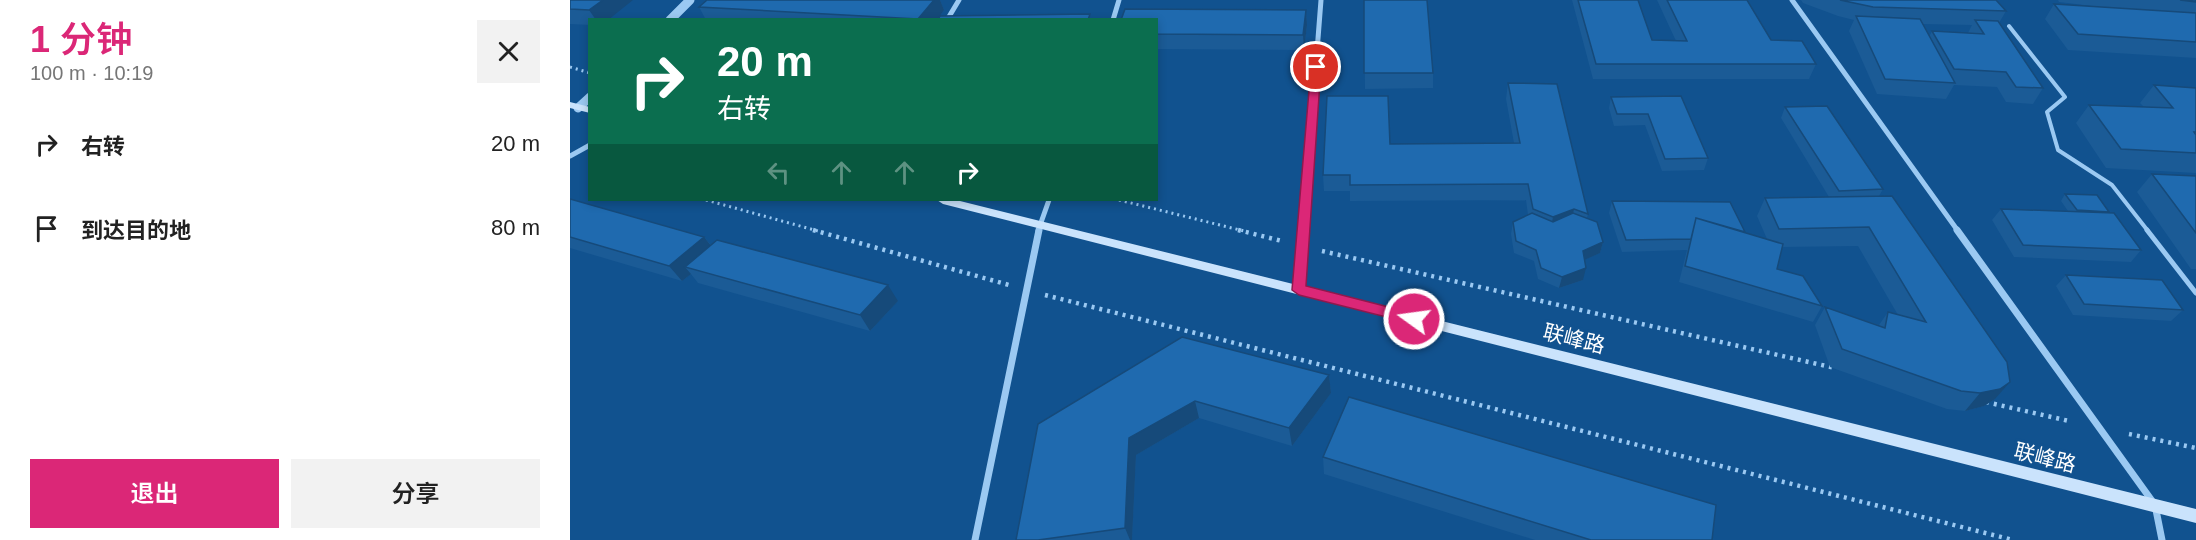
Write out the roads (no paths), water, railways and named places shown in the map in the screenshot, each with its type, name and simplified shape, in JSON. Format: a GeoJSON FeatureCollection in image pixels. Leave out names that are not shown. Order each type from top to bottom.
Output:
{"type":"FeatureCollection","features":[{"type":"Feature","properties":{"kind":"main road","name":"联峰路"},"geometry":{"type":"LineString","coordinates":[[947,201],[2196,516]]}},
{"type":"Feature","properties":{"kind":"street"},"geometry":{"type":"LineString","coordinates":[[672,18],[690,0]]}},
{"type":"Feature","properties":{"kind":"street"},"geometry":{"type":"LineString","coordinates":[[947,18],[959,0]]}},
{"type":"Feature","properties":{"kind":"street"},"geometry":{"type":"LineString","coordinates":[[1114,18],[1119,0]]}},
{"type":"Feature","properties":{"kind":"street"},"geometry":{"type":"LineString","coordinates":[[1299,290],[1321,0]]}},
{"type":"Feature","properties":{"kind":"street"},"geometry":{"type":"LineString","coordinates":[[1792,0],[2155,505],[2162,540]]}},
{"type":"Feature","properties":{"kind":"street"},"geometry":{"type":"LineString","coordinates":[[574,106],[588,98]]}},
{"type":"Feature","properties":{"kind":"street"},"geometry":{"type":"LineString","coordinates":[[570,156],[588,146]]}},
{"type":"Feature","properties":{"kind":"street"},"geometry":{"type":"LineString","coordinates":[[975,540],[1040,224],[1049,201]]}},
{"type":"Feature","properties":{"kind":"lane"},"geometry":{"type":"LineString","coordinates":[[2009,26],[2065,97],[2046,112],[2058,150],[2112,185],[2196,293]]}}]}
